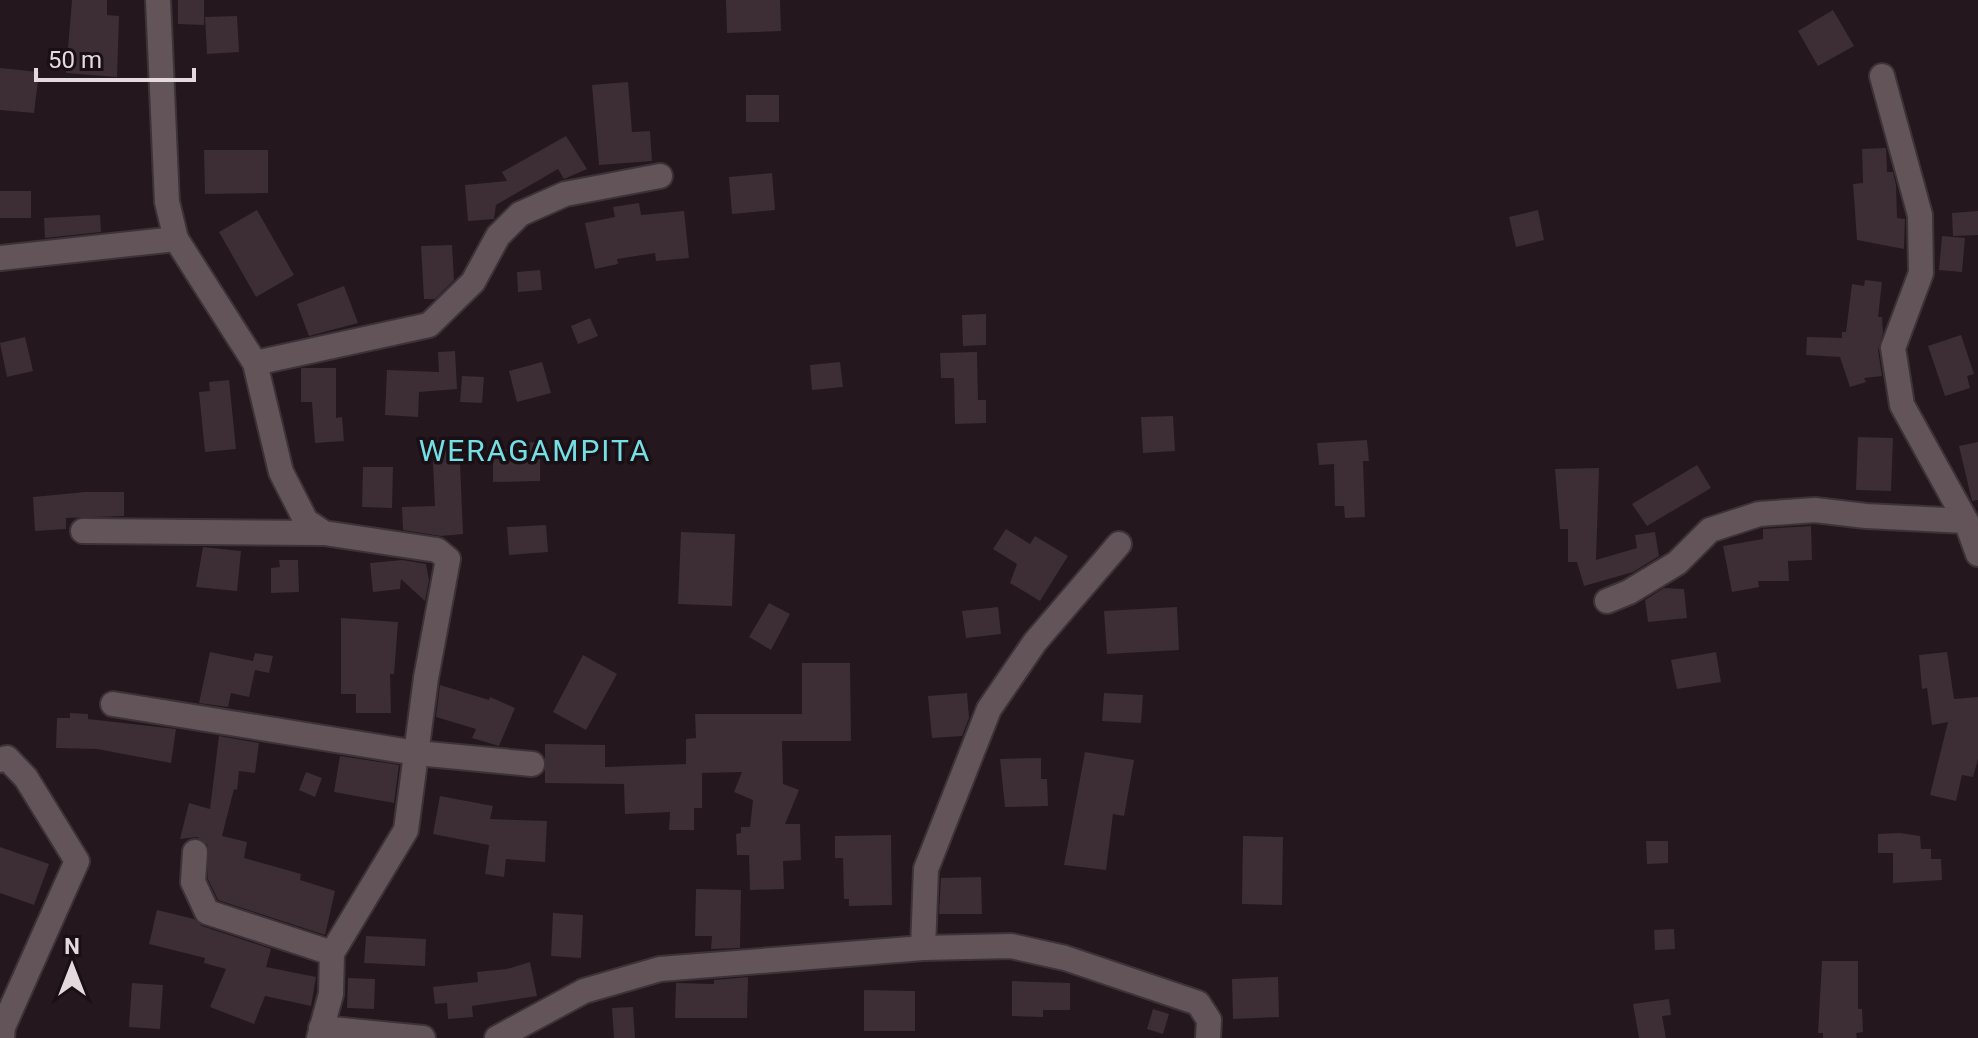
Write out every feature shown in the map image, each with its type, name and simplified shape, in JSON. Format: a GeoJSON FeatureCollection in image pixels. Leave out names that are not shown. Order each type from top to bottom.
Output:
{"type":"FeatureCollection","features":[{"type":"Feature","properties":{"kind":"street"},"geometry":{"type":"LineString","coordinates":[[158,0],[167,202],[176,239],[255,363],[281,472],[306,521],[324,533]]}},
{"type":"Feature","properties":{"kind":"street"},"geometry":{"type":"LineString","coordinates":[[1882,76],[1920,215],[1921,273],[1893,348],[1902,405],[1966,521],[1978,554]]}},
{"type":"Feature","properties":{"kind":"street"},"geometry":{"type":"LineString","coordinates":[[255,363],[429,325],[473,282],[498,236],[520,214],[565,194],[660,176]]}},
{"type":"Feature","properties":{"kind":"street"},"geometry":{"type":"LineString","coordinates":[[0,258],[176,239]]}},
{"type":"Feature","properties":{"kind":"street"},"geometry":{"type":"LineString","coordinates":[[1607,601],[1629,592],[1677,563],[1710,530],[1759,514],[1815,510],[1966,521]]}},
{"type":"Feature","properties":{"kind":"street"},"geometry":{"type":"LineString","coordinates":[[83,531],[324,533],[437,550],[448,559],[426,678],[406,830],[332,953],[331,994],[320,1033],[423,1038]]}},
{"type":"Feature","properties":{"kind":"street"},"geometry":{"type":"LineString","coordinates":[[923,948],[926,869],[989,709],[1035,642],[1119,544]]}},
{"type":"Feature","properties":{"kind":"street"},"geometry":{"type":"LineString","coordinates":[[113,704],[417,753],[532,764]]}},
{"type":"Feature","properties":{"kind":"street"},"geometry":{"type":"LineString","coordinates":[[0,760],[7,758],[26,778],[77,861],[2,1030]]}},
{"type":"Feature","properties":{"kind":"street"},"geometry":{"type":"LineString","coordinates":[[195,852],[193,882],[207,912],[332,953]]}},
{"type":"Feature","properties":{"kind":"street"},"geometry":{"type":"LineString","coordinates":[[497,1038],[584,991],[660,969],[923,948],[1011,946],[1065,958],[1198,1003],[1209,1020],[1208,1038]]}},
{"type":"Feature","properties":{"kind":"building"},"geometry":{"type":"Polygon","coordinates":[[[72,0],[107,0],[107,15],[119,16],[117,77],[66,73],[72,0]]]}},
{"type":"Feature","properties":{"kind":"building"},"geometry":{"type":"Polygon","coordinates":[[[178,0],[204,0],[204,25],[178,24],[178,0]]]}},
{"type":"Feature","properties":{"kind":"building"},"geometry":{"type":"Polygon","coordinates":[[[726,0],[780,0],[781,31],[727,33],[726,0]]]}},
{"type":"Feature","properties":{"kind":"building"},"geometry":{"type":"Polygon","coordinates":[[[1833,10],[1854,46],[1818,66],[1798,31],[1833,10]]]}},
{"type":"Feature","properties":{"kind":"building"},"geometry":{"type":"Polygon","coordinates":[[[237,16],[239,52],[207,54],[205,17],[237,16]]]}},
{"type":"Feature","properties":{"kind":"building"},"geometry":{"type":"Polygon","coordinates":[[[0,68],[39,72],[34,113],[0,110],[0,68]]]}},
{"type":"Feature","properties":{"kind":"building"},"geometry":{"type":"Polygon","coordinates":[[[628,82],[632,132],[650,131],[652,161],[599,165],[592,85],[628,82]]]}},
{"type":"Feature","properties":{"kind":"building"},"geometry":{"type":"Polygon","coordinates":[[[746,95],[779,95],[779,122],[746,122],[746,95]]]}},
{"type":"Feature","properties":{"kind":"building"},"geometry":{"type":"Polygon","coordinates":[[[566,136],[587,169],[564,179],[558,169],[496,205],[494,219],[468,221],[465,185],[507,181],[502,172],[566,136]]]}},
{"type":"Feature","properties":{"kind":"building"},"geometry":{"type":"Polygon","coordinates":[[[1886,148],[1887,172],[1893,172],[1896,185],[1897,218],[1905,219],[1904,249],[1857,240],[1853,184],[1863,183],[1862,149],[1886,148]]]}},
{"type":"Feature","properties":{"kind":"building"},"geometry":{"type":"Polygon","coordinates":[[[204,150],[268,150],[268,193],[205,194],[204,150]]]}},
{"type":"Feature","properties":{"kind":"building"},"geometry":{"type":"Polygon","coordinates":[[[772,173],[775,210],[732,214],[729,177],[772,173]]]}},
{"type":"Feature","properties":{"kind":"building"},"geometry":{"type":"Polygon","coordinates":[[[0,191],[31,191],[31,218],[0,218],[0,191]]]}},
{"type":"Feature","properties":{"kind":"building"},"geometry":{"type":"Polygon","coordinates":[[[639,203],[641,215],[684,211],[689,258],[656,261],[655,253],[617,259],[618,264],[595,269],[585,223],[615,217],[613,207],[639,203]]]}},
{"type":"Feature","properties":{"kind":"building"},"geometry":{"type":"Polygon","coordinates":[[[257,210],[294,275],[256,297],[219,232],[257,210]]]}},
{"type":"Feature","properties":{"kind":"building"},"geometry":{"type":"Polygon","coordinates":[[[1538,210],[1544,240],[1516,247],[1509,217],[1538,210]]]}},
{"type":"Feature","properties":{"kind":"building"},"geometry":{"type":"Polygon","coordinates":[[[1978,211],[1978,235],[1953,236],[1952,213],[1978,211]]]}},
{"type":"Feature","properties":{"kind":"building"},"geometry":{"type":"Polygon","coordinates":[[[100,215],[101,232],[45,238],[44,218],[100,215]]]}},
{"type":"Feature","properties":{"kind":"building"},"geometry":{"type":"Polygon","coordinates":[[[1942,236],[1965,238],[1962,272],[1939,270],[1942,236]]]}},
{"type":"Feature","properties":{"kind":"building"},"geometry":{"type":"Polygon","coordinates":[[[452,245],[454,280],[435,299],[424,299],[421,246],[452,245]]]}},
{"type":"Feature","properties":{"kind":"building"},"geometry":{"type":"Polygon","coordinates":[[[540,270],[542,290],[518,292],[517,272],[540,270]]]}},
{"type":"Feature","properties":{"kind":"building"},"geometry":{"type":"Polygon","coordinates":[[[1865,280],[1882,282],[1878,317],[1882,317],[1883,333],[1878,350],[1882,376],[1864,378],[1866,382],[1850,387],[1840,357],[1806,355],[1807,337],[1842,338],[1842,332],[1846,332],[1852,284],[1864,286],[1865,280]]]}},
{"type":"Feature","properties":{"kind":"building"},"geometry":{"type":"Polygon","coordinates":[[[344,286],[358,323],[309,336],[297,304],[344,286]]]}},
{"type":"Feature","properties":{"kind":"building"},"geometry":{"type":"Polygon","coordinates":[[[986,314],[986,345],[963,346],[962,315],[986,314]]]}},
{"type":"Feature","properties":{"kind":"building"},"geometry":{"type":"Polygon","coordinates":[[[590,318],[598,336],[578,344],[571,326],[590,318]]]}},
{"type":"Feature","properties":{"kind":"building"},"geometry":{"type":"Polygon","coordinates":[[[1961,335],[1974,374],[1967,376],[1970,388],[1945,396],[1928,346],[1961,335]]]}},
{"type":"Feature","properties":{"kind":"building"},"geometry":{"type":"Polygon","coordinates":[[[25,337],[33,371],[7,377],[0,343],[25,337]]]}},
{"type":"Feature","properties":{"kind":"building"},"geometry":{"type":"Polygon","coordinates":[[[455,351],[457,389],[419,392],[418,417],[385,415],[387,370],[439,372],[438,352],[455,351]]]}},
{"type":"Feature","properties":{"kind":"building"},"geometry":{"type":"Polygon","coordinates":[[[977,352],[978,400],[986,400],[986,423],[955,424],[954,378],[941,378],[940,353],[977,352]]]}},
{"type":"Feature","properties":{"kind":"building"},"geometry":{"type":"Polygon","coordinates":[[[542,362],[551,393],[517,402],[509,371],[542,362]]]}},
{"type":"Feature","properties":{"kind":"building"},"geometry":{"type":"Polygon","coordinates":[[[840,362],[843,387],[812,390],[810,365],[840,362]]]}},
{"type":"Feature","properties":{"kind":"building"},"geometry":{"type":"Polygon","coordinates":[[[301,368],[336,368],[336,418],[342,417],[344,441],[315,443],[312,402],[301,402],[301,368]]]}},
{"type":"Feature","properties":{"kind":"building"},"geometry":{"type":"Polygon","coordinates":[[[462,376],[484,377],[482,403],[460,402],[462,376]]]}},
{"type":"Feature","properties":{"kind":"building"},"geometry":{"type":"Polygon","coordinates":[[[229,380],[236,449],[205,452],[199,392],[210,391],[209,382],[229,380]]]}},
{"type":"Feature","properties":{"kind":"building"},"geometry":{"type":"Polygon","coordinates":[[[1173,416],[1175,451],[1143,453],[1141,417],[1173,416]]]}},
{"type":"Feature","properties":{"kind":"building"},"geometry":{"type":"Polygon","coordinates":[[[1858,437],[1893,438],[1891,491],[1856,490],[1858,437]]]}},
{"type":"Feature","properties":{"kind":"building"},"geometry":{"type":"Polygon","coordinates":[[[459,439],[463,534],[441,536],[403,530],[402,507],[435,506],[432,440],[459,439]]]}},
{"type":"Feature","properties":{"kind":"building"},"geometry":{"type":"Polygon","coordinates":[[[1367,440],[1369,461],[1363,461],[1365,517],[1345,518],[1344,506],[1335,506],[1334,464],[1319,465],[1317,443],[1367,440]]]}},
{"type":"Feature","properties":{"kind":"building"},"geometry":{"type":"Polygon","coordinates":[[[540,442],[540,481],[493,482],[493,449],[509,449],[508,443],[540,442]]]}},
{"type":"Feature","properties":{"kind":"building"},"geometry":{"type":"Polygon","coordinates":[[[1978,442],[1978,500],[1972,501],[1959,446],[1978,442]]]}},
{"type":"Feature","properties":{"kind":"building"},"geometry":{"type":"Polygon","coordinates":[[[1697,465],[1711,488],[1647,526],[1632,504],[1697,465]]]}},
{"type":"Feature","properties":{"kind":"building"},"geometry":{"type":"Polygon","coordinates":[[[363,467],[393,467],[392,508],[362,507],[363,467]]]}},
{"type":"Feature","properties":{"kind":"building"},"geometry":{"type":"Polygon","coordinates":[[[1599,468],[1596,560],[1637,548],[1635,535],[1655,532],[1659,556],[1633,572],[1584,586],[1577,562],[1568,562],[1568,529],[1560,529],[1555,469],[1599,468]]]}},
{"type":"Feature","properties":{"kind":"building"},"geometry":{"type":"Polygon","coordinates":[[[124,492],[124,516],[66,518],[66,529],[35,531],[33,497],[124,492]]]}},
{"type":"Feature","properties":{"kind":"building"},"geometry":{"type":"Polygon","coordinates":[[[546,525],[548,552],[509,555],[507,527],[546,525]]]}},
{"type":"Feature","properties":{"kind":"building"},"geometry":{"type":"Polygon","coordinates":[[[1811,526],[1812,560],[1788,561],[1789,581],[1758,581],[1759,587],[1732,592],[1723,546],[1763,539],[1763,529],[1811,526]]]}},
{"type":"Feature","properties":{"kind":"building"},"geometry":{"type":"Polygon","coordinates":[[[1006,529],[1030,544],[1035,536],[1068,556],[1040,601],[1010,583],[1017,564],[993,549],[1006,529]]]}},
{"type":"Feature","properties":{"kind":"building"},"geometry":{"type":"Polygon","coordinates":[[[681,532],[735,534],[732,606],[678,604],[681,532]]]}},
{"type":"Feature","properties":{"kind":"building"},"geometry":{"type":"Polygon","coordinates":[[[203,547],[241,551],[237,591],[196,587],[203,547]]]}},
{"type":"Feature","properties":{"kind":"building"},"geometry":{"type":"Polygon","coordinates":[[[279,560],[298,560],[299,592],[271,593],[271,568],[280,567],[279,560]]]}},
{"type":"Feature","properties":{"kind":"building"},"geometry":{"type":"Polygon","coordinates":[[[402,560],[426,564],[429,580],[425,601],[401,579],[400,589],[373,592],[370,563],[402,560]]]}},
{"type":"Feature","properties":{"kind":"building"},"geometry":{"type":"Polygon","coordinates":[[[1664,588],[1684,589],[1687,618],[1648,622],[1645,600],[1664,588]]]}},
{"type":"Feature","properties":{"kind":"building"},"geometry":{"type":"Polygon","coordinates":[[[769,603],[790,614],[771,650],[749,637],[769,603]]]}},
{"type":"Feature","properties":{"kind":"building"},"geometry":{"type":"Polygon","coordinates":[[[998,607],[1001,634],[966,638],[962,611],[998,607]]]}},
{"type":"Feature","properties":{"kind":"building"},"geometry":{"type":"Polygon","coordinates":[[[1177,607],[1179,650],[1107,654],[1104,611],[1177,607]]]}},
{"type":"Feature","properties":{"kind":"building"},"geometry":{"type":"Polygon","coordinates":[[[341,618],[398,622],[394,674],[390,674],[391,713],[356,713],[356,694],[341,694],[341,618]]]}},
{"type":"Feature","properties":{"kind":"building"},"geometry":{"type":"Polygon","coordinates":[[[210,652],[253,661],[255,653],[273,656],[269,673],[255,670],[249,697],[231,693],[228,707],[199,703],[210,652]]]}},
{"type":"Feature","properties":{"kind":"building"},"geometry":{"type":"Polygon","coordinates":[[[1716,652],[1721,682],[1677,689],[1671,660],[1716,652]]]}},
{"type":"Feature","properties":{"kind":"building"},"geometry":{"type":"Polygon","coordinates":[[[1947,652],[1954,699],[1978,697],[1978,759],[1973,777],[1962,775],[1956,801],[1930,795],[1948,722],[1932,725],[1927,688],[1922,689],[1919,655],[1947,652]]]}},
{"type":"Feature","properties":{"kind":"building"},"geometry":{"type":"Polygon","coordinates":[[[583,655],[617,674],[586,730],[553,712],[583,655]]]}},
{"type":"Feature","properties":{"kind":"building"},"geometry":{"type":"Polygon","coordinates":[[[802,663],[850,663],[851,741],[782,741],[783,784],[799,790],[785,824],[800,824],[801,860],[783,861],[784,889],[750,890],[749,855],[737,855],[736,834],[741,833],[741,827],[750,827],[753,800],[734,792],[742,772],[702,773],[702,808],[694,808],[694,830],[669,830],[670,812],[625,814],[624,784],[545,783],[545,744],[605,745],[605,767],[686,764],[686,739],[696,738],[695,714],[802,714],[802,663]]]}},
{"type":"Feature","properties":{"kind":"building"},"geometry":{"type":"Polygon","coordinates":[[[440,685],[489,700],[490,697],[515,708],[499,746],[472,738],[476,729],[436,717],[440,685]]]}},
{"type":"Feature","properties":{"kind":"building"},"geometry":{"type":"Polygon","coordinates":[[[967,693],[969,718],[962,736],[932,738],[928,696],[967,693]]]}},
{"type":"Feature","properties":{"kind":"building"},"geometry":{"type":"Polygon","coordinates":[[[1104,693],[1143,695],[1141,723],[1102,721],[1104,693]]]}},
{"type":"Feature","properties":{"kind":"building"},"geometry":{"type":"Polygon","coordinates":[[[70,713],[88,714],[88,719],[176,729],[171,763],[97,749],[56,748],[57,718],[70,718],[70,713]]]}},
{"type":"Feature","properties":{"kind":"building"},"geometry":{"type":"Polygon","coordinates":[[[219,736],[259,743],[255,773],[239,771],[237,790],[234,789],[222,836],[247,842],[244,858],[301,874],[300,880],[335,891],[325,935],[218,900],[208,879],[208,845],[197,837],[180,839],[189,803],[210,809],[219,736]]]}},
{"type":"Feature","properties":{"kind":"building"},"geometry":{"type":"Polygon","coordinates":[[[1085,752],[1134,760],[1124,816],[1113,814],[1106,870],[1064,865],[1085,752]]]}},
{"type":"Feature","properties":{"kind":"building"},"geometry":{"type":"Polygon","coordinates":[[[340,756],[399,765],[394,803],[334,792],[340,756]]]}},
{"type":"Feature","properties":{"kind":"building"},"geometry":{"type":"Polygon","coordinates":[[[1041,758],[1041,779],[1047,779],[1048,806],[1005,807],[1000,759],[1041,758]]]}},
{"type":"Feature","properties":{"kind":"building"},"geometry":{"type":"Polygon","coordinates":[[[306,772],[322,778],[315,797],[299,790],[306,772]]]}},
{"type":"Feature","properties":{"kind":"building"},"geometry":{"type":"Polygon","coordinates":[[[440,796],[493,806],[490,819],[547,821],[545,862],[506,859],[504,877],[485,874],[489,845],[433,834],[440,796]]]}},
{"type":"Feature","properties":{"kind":"building"},"geometry":{"type":"Polygon","coordinates":[[[1878,834],[1920,836],[1921,849],[1931,849],[1931,859],[1941,859],[1942,880],[1893,883],[1893,853],[1878,853],[1878,834]]]}},
{"type":"Feature","properties":{"kind":"building"},"geometry":{"type":"Polygon","coordinates":[[[891,835],[892,905],[849,906],[849,899],[844,899],[843,858],[835,858],[835,836],[891,835]]]}},
{"type":"Feature","properties":{"kind":"building"},"geometry":{"type":"Polygon","coordinates":[[[1243,836],[1283,837],[1282,905],[1242,904],[1243,836]]]}},
{"type":"Feature","properties":{"kind":"building"},"geometry":{"type":"Polygon","coordinates":[[[1646,841],[1668,841],[1668,863],[1647,864],[1646,841]]]}},
{"type":"Feature","properties":{"kind":"building"},"geometry":{"type":"Polygon","coordinates":[[[0,847],[49,864],[34,905],[0,893],[0,847]]]}},
{"type":"Feature","properties":{"kind":"building"},"geometry":{"type":"Polygon","coordinates":[[[981,877],[982,914],[939,914],[941,878],[981,877]]]}},
{"type":"Feature","properties":{"kind":"building"},"geometry":{"type":"Polygon","coordinates":[[[696,889],[741,890],[740,948],[711,949],[712,936],[695,936],[696,889]]]}},
{"type":"Feature","properties":{"kind":"building"},"geometry":{"type":"Polygon","coordinates":[[[157,910],[194,919],[202,926],[271,949],[266,967],[316,977],[311,1006],[265,996],[254,1024],[210,1007],[226,969],[204,963],[205,958],[149,944],[157,910]]]}},
{"type":"Feature","properties":{"kind":"building"},"geometry":{"type":"Polygon","coordinates":[[[553,913],[583,915],[581,958],[551,956],[553,913]]]}},
{"type":"Feature","properties":{"kind":"building"},"geometry":{"type":"Polygon","coordinates":[[[1674,929],[1675,949],[1655,950],[1654,930],[1674,929]]]}},
{"type":"Feature","properties":{"kind":"building"},"geometry":{"type":"Polygon","coordinates":[[[366,936],[426,939],[425,966],[364,963],[366,936]]]}},
{"type":"Feature","properties":{"kind":"building"},"geometry":{"type":"Polygon","coordinates":[[[1822,961],[1858,961],[1858,1009],[1862,1009],[1863,1032],[1856,1033],[1857,1038],[1823,1038],[1823,1033],[1818,1033],[1822,961]]]}},
{"type":"Feature","properties":{"kind":"building"},"geometry":{"type":"Polygon","coordinates":[[[530,962],[537,996],[472,1006],[473,1017],[448,1019],[447,1003],[435,1004],[433,987],[478,982],[477,972],[507,969],[530,962]]]}},
{"type":"Feature","properties":{"kind":"building"},"geometry":{"type":"Polygon","coordinates":[[[748,977],[747,1018],[675,1018],[676,983],[714,984],[714,980],[748,977]]]}},
{"type":"Feature","properties":{"kind":"building"},"geometry":{"type":"Polygon","coordinates":[[[1278,977],[1279,1017],[1233,1019],[1232,979],[1278,977]]]}},
{"type":"Feature","properties":{"kind":"building"},"geometry":{"type":"Polygon","coordinates":[[[348,978],[375,979],[374,1009],[347,1008],[348,978]]]}},
{"type":"Feature","properties":{"kind":"building"},"geometry":{"type":"Polygon","coordinates":[[[1012,981],[1070,983],[1070,1010],[1043,1010],[1043,1017],[1012,1016],[1012,981]]]}},
{"type":"Feature","properties":{"kind":"building"},"geometry":{"type":"Polygon","coordinates":[[[132,983],[163,985],[160,1029],[129,1027],[132,983]]]}},
{"type":"Feature","properties":{"kind":"building"},"geometry":{"type":"Polygon","coordinates":[[[864,990],[915,991],[915,1031],[864,1031],[864,990]]]}},
{"type":"Feature","properties":{"kind":"building"},"geometry":{"type":"Polygon","coordinates":[[[1669,999],[1671,1015],[1662,1016],[1666,1038],[1639,1038],[1633,1004],[1669,999]]]}},
{"type":"Feature","properties":{"kind":"building"},"geometry":{"type":"Polygon","coordinates":[[[633,1007],[635,1038],[614,1038],[612,1008],[633,1007]]]}},
{"type":"Feature","properties":{"kind":"building"},"geometry":{"type":"Polygon","coordinates":[[[1153,1009],[1169,1014],[1163,1034],[1147,1029],[1153,1009]]]}},
{"type":"Feature","properties":{"kind":"district","name":"WERAGAMPITA"},"geometry":{"type":"Point","coordinates":[535,450]}}]}
